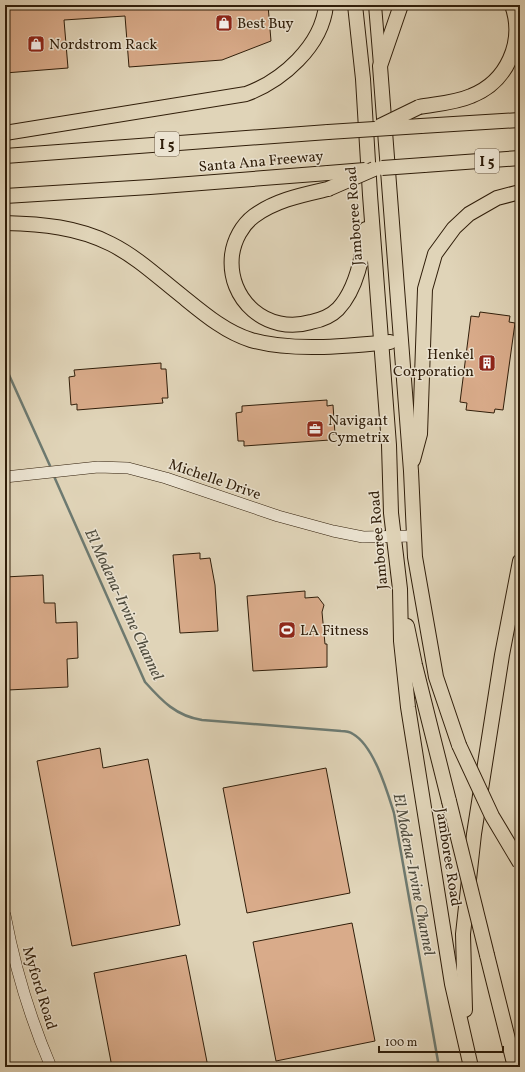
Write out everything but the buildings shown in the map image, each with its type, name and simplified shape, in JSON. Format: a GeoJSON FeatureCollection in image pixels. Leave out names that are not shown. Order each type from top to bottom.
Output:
{"type":"FeatureCollection","features":[{"type":"Feature","properties":{"kind":"highway"},"geometry":{"type":"LineString","coordinates":[[5,133],[246,94],[260,89],[287,71],[309,46],[317,35],[326,5]]}},
{"type":"Feature","properties":{"kind":"highway","name":"Jamboree Road"},"geometry":{"type":"LineString","coordinates":[[355,5],[363,79],[391,513],[400,589],[401,641],[408,707],[452,984],[470,1062]]}},
{"type":"Feature","properties":{"kind":"highway"},"geometry":{"type":"LineString","coordinates":[[401,5],[380,66],[411,471],[416,564],[436,677],[459,745],[492,816],[520,863]]}},
{"type":"Feature","properties":{"kind":"highway"},"geometry":{"type":"LineString","coordinates":[[375,128],[419,107],[469,97],[484,90],[500,78],[509,67],[516,54],[519,40],[519,23],[512,5]]}},
{"type":"Feature","properties":{"kind":"highway","name":"Santa Ana Freeway"},"geometry":{"type":"LineString","coordinates":[[5,156],[375,128],[520,120]]}},
{"type":"Feature","properties":{"kind":"highway","name":"Santa Ana Freeway"},"geometry":{"type":"LineString","coordinates":[[5,196],[150,187],[520,158]]}},
{"type":"Feature","properties":{"kind":"highway"},"geometry":{"type":"LineString","coordinates":[[370,195],[363,254],[353,284],[339,308],[320,320],[296,326],[280,325],[268,321],[252,310],[241,296],[233,280],[231,263],[233,246],[240,232],[253,217],[268,207],[283,200],[328,189],[374,169]]}},
{"type":"Feature","properties":{"kind":"highway"},"geometry":{"type":"LineString","coordinates":[[411,471],[420,434],[425,289],[435,254],[454,228],[469,214],[497,198],[520,192]]}},
{"type":"Feature","properties":{"kind":"highway"},"geometry":{"type":"LineString","coordinates":[[5,223],[56,226],[85,232],[112,244],[135,259],[212,320],[233,332],[250,339],[288,347],[401,341]]}},
{"type":"Feature","properties":{"kind":"highway"},"geometry":{"type":"LineString","coordinates":[[470,1062],[464,989],[463,934],[474,834],[502,655],[520,561]]}},
{"type":"Feature","properties":{"kind":"highway"},"geometry":{"type":"LineString","coordinates":[[400,589],[415,665],[515,1067]]}},
{"type":"Feature","properties":{"kind":"main road"},"geometry":{"type":"LineString","coordinates":[[375,5],[380,66]]}},
{"type":"Feature","properties":{"kind":"street","name":"Michelle Drive"},"geometry":{"type":"LineString","coordinates":[[5,477],[64,472],[98,467],[128,468],[166,478],[224,499],[314,526],[363,536],[414,536]]}},
{"type":"Feature","properties":{"kind":"street","name":"Myford Road"},"geometry":{"type":"LineString","coordinates":[[5,915],[10,945],[24,998],[51,1067]]}},
{"type":"Feature","properties":{"kind":"waterway","name":"El Modena-Irvine Channel"},"geometry":{"type":"LineString","coordinates":[[5,366],[51,468]]}},
{"type":"Feature","properties":{"kind":"waterway","name":"El Modena-Irvine Channel"},"geometry":{"type":"LineString","coordinates":[[53,474],[145,682],[170,707],[185,715],[202,720],[343,731],[353,734],[361,740],[367,748],[379,770],[394,813],[439,1067]]}},
{"type":"Feature","properties":{"kind":"place","name":"Best Buy"},"geometry":{"type":"Point","coordinates":[224,23]}},
{"type":"Feature","properties":{"kind":"place","name":"Nordstrom Rack"},"geometry":{"type":"Point","coordinates":[36,44]}},
{"type":"Feature","properties":{"kind":"place","name":"Henkel Corporation"},"geometry":{"type":"Point","coordinates":[487,363]}},
{"type":"Feature","properties":{"kind":"place","name":"Navigant Cymetrix"},"geometry":{"type":"Point","coordinates":[315,429]}},
{"type":"Feature","properties":{"kind":"place","name":"LA Fitness"},"geometry":{"type":"Point","coordinates":[287,630]}}]}
